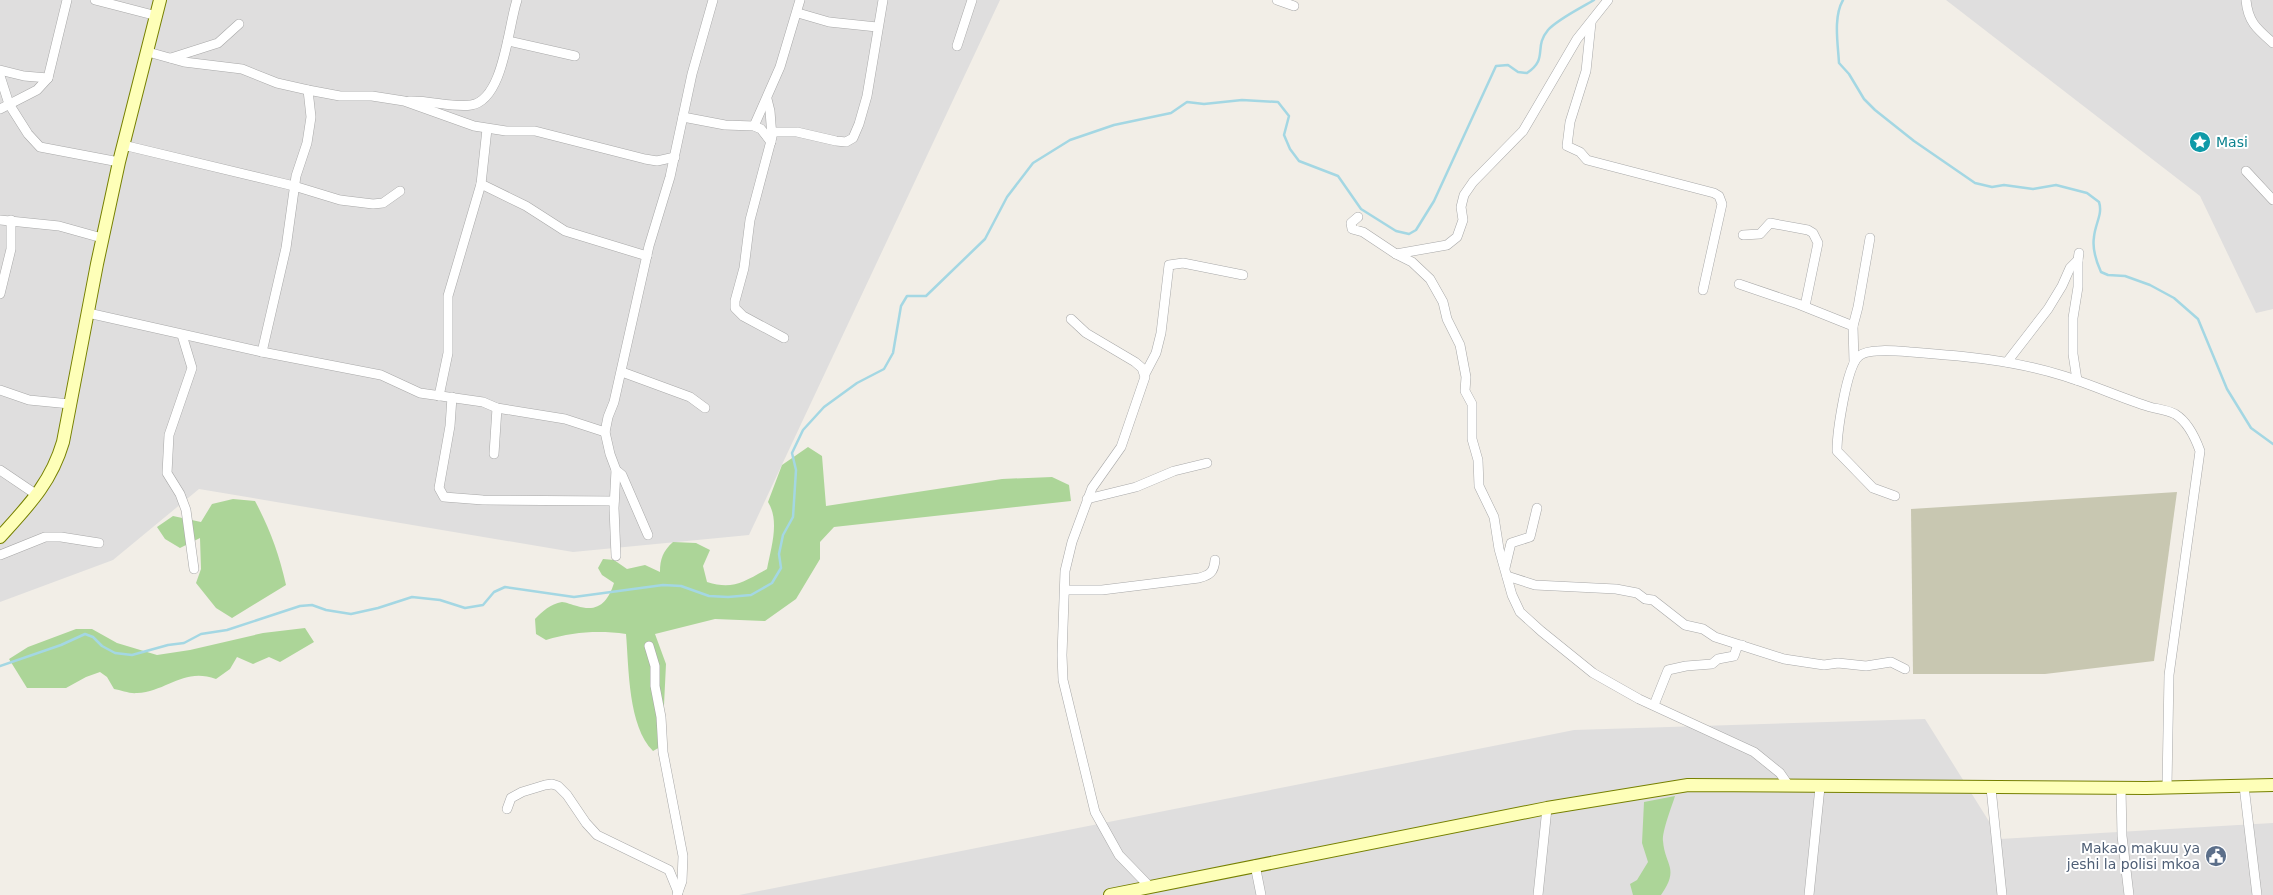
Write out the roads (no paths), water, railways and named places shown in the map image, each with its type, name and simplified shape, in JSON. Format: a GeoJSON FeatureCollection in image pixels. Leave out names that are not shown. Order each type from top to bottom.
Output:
{"type":"FeatureCollection","features":[{"type":"Feature","properties":{"kind":"street"},"geometry":{"type":"LineString","coordinates":[[0,109],[37,90],[48,78],[67,0]]}},
{"type":"Feature","properties":{"kind":"street"},"geometry":{"type":"LineString","coordinates":[[96,0],[157,16]]}},
{"type":"Feature","properties":{"kind":"street"},"geometry":{"type":"LineString","coordinates":[[0,537],[37,495],[55,468],[59,456],[118,162],[160,0]]}},
{"type":"Feature","properties":{"kind":"street"},"geometry":{"type":"LineString","coordinates":[[404,101],[425,100],[463,106],[479,103],[486,99],[492,91],[508,41],[517,0]]}},
{"type":"Feature","properties":{"kind":"street"},"geometry":{"type":"LineString","coordinates":[[616,556],[614,501],[616,470],[605,432],[622,372],[647,256],[675,157],[699,48],[713,0]]}},
{"type":"Feature","properties":{"kind":"street"},"geometry":{"type":"LineString","coordinates":[[754,126],[767,99],[798,13],[800,0]]}},
{"type":"Feature","properties":{"kind":"street"},"geometry":{"type":"LineString","coordinates":[[683,117],[715,124],[754,126],[771,137],[796,132],[836,141],[846,142],[853,138],[859,124],[872,73],[877,27],[883,0]]}},
{"type":"Feature","properties":{"kind":"street"},"geometry":{"type":"LineString","coordinates":[[957,46],[972,0]]}},
{"type":"Feature","properties":{"kind":"street"},"geometry":{"type":"LineString","coordinates":[[1277,0],[1294,6]]}},
{"type":"Feature","properties":{"kind":"street"},"geometry":{"type":"LineString","coordinates":[[1396,254],[1447,244],[1457,237],[1463,220],[1461,207],[1464,195],[1473,182],[1523,131],[1562,68],[1572,46],[1608,0]]}},
{"type":"Feature","properties":{"kind":"street"},"geometry":{"type":"LineString","coordinates":[[2246,0],[2247,13],[2251,22],[2273,43]]}},
{"type":"Feature","properties":{"kind":"street"},"geometry":{"type":"LineString","coordinates":[[798,13],[829,22],[877,27]]}},
{"type":"Feature","properties":{"kind":"street"},"geometry":{"type":"LineString","coordinates":[[1591,23],[1586,71],[1570,122],[1567,146],[1580,152],[1587,160],[1714,192],[1719,196],[1722,204],[1703,290]]}},
{"type":"Feature","properties":{"kind":"street"},"geometry":{"type":"LineString","coordinates":[[171,58],[208,48],[218,43],[239,24]]}},
{"type":"Feature","properties":{"kind":"street"},"geometry":{"type":"LineString","coordinates":[[508,41],[575,56]]}},
{"type":"Feature","properties":{"kind":"street"},"geometry":{"type":"LineString","coordinates":[[148,52],[171,58],[242,69],[276,83],[308,90],[340,96],[372,96],[404,101],[487,129],[535,131],[657,161],[675,157]]}},
{"type":"Feature","properties":{"kind":"street"},"geometry":{"type":"LineString","coordinates":[[0,70],[24,76],[48,78]]}},
{"type":"Feature","properties":{"kind":"street"},"geometry":{"type":"LineString","coordinates":[[0,76],[9,104],[31,138],[40,147],[118,162]]}},
{"type":"Feature","properties":{"kind":"street"},"geometry":{"type":"LineString","coordinates":[[262,352],[286,248],[294,186],[307,143],[311,117],[308,90]]}},
{"type":"Feature","properties":{"kind":"street"},"geometry":{"type":"LineString","coordinates":[[767,99],[770,111],[771,137],[750,220],[744,268],[735,301],[736,308],[743,316],[784,338]]}},
{"type":"Feature","properties":{"kind":"street"},"geometry":{"type":"LineString","coordinates":[[439,396],[448,353],[448,296],[482,184],[487,129]]}},
{"type":"Feature","properties":{"kind":"street"},"geometry":{"type":"LineString","coordinates":[[123,145],[294,186],[340,200],[374,204],[383,203],[400,191]]}},
{"type":"Feature","properties":{"kind":"street"},"geometry":{"type":"LineString","coordinates":[[2246,171],[2273,200]]}},
{"type":"Feature","properties":{"kind":"street"},"geometry":{"type":"LineString","coordinates":[[482,184],[526,206],[565,231],[647,256]]}},
{"type":"Feature","properties":{"kind":"street"},"geometry":{"type":"LineString","coordinates":[[1358,217],[1351,223],[1352,229],[1363,232],[1396,254],[1412,262],[1433,284],[1460,345],[1466,376],[1465,391],[1472,404],[1472,439],[1478,460],[1479,486],[1494,517],[1499,549],[1516,605],[1541,632],[1593,673],[1654,706],[1754,752],[1780,773],[1789,786]]}},
{"type":"Feature","properties":{"kind":"street"},"geometry":{"type":"LineString","coordinates":[[0,220],[59,226],[102,238]]}},
{"type":"Feature","properties":{"kind":"street"},"geometry":{"type":"LineString","coordinates":[[0,294],[11,249],[11,220]]}},
{"type":"Feature","properties":{"kind":"street"},"geometry":{"type":"LineString","coordinates":[[1743,235],[1760,234],[1766,224],[1770,223],[1808,230],[1813,233],[1818,243],[1805,306]]}},
{"type":"Feature","properties":{"kind":"street"},"geometry":{"type":"LineString","coordinates":[[1870,238],[1853,326],[1854,362],[1837,432],[1837,451],[1874,488],[1895,496]]}},
{"type":"Feature","properties":{"kind":"street"},"geometry":{"type":"LineString","coordinates":[[2007,362],[2030,334],[2060,290],[2078,256],[2078,287],[2073,333],[2074,368],[2078,380]]}},
{"type":"Feature","properties":{"kind":"street"},"geometry":{"type":"LineString","coordinates":[[1150,887],[1120,855],[1095,812],[1088,786],[1063,680],[1062,648],[1066,571],[1072,542],[1087,499],[1092,488],[1121,447],[1145,374],[1156,353],[1161,332],[1169,265],[1183,263],[1243,276]]}},
{"type":"Feature","properties":{"kind":"street"},"geometry":{"type":"LineString","coordinates":[[1738,284],[1805,306],[1853,326]]}},
{"type":"Feature","properties":{"kind":"street"},"geometry":{"type":"LineString","coordinates":[[88,313],[262,352],[381,375],[420,392],[483,402],[497,408],[565,419],[605,432]]}},
{"type":"Feature","properties":{"kind":"street"},"geometry":{"type":"LineString","coordinates":[[1071,319],[1086,333],[1135,362],[1145,374]]}},
{"type":"Feature","properties":{"kind":"street"},"geometry":{"type":"LineString","coordinates":[[182,335],[192,368],[169,434],[167,473],[180,494],[186,510],[194,568]]}},
{"type":"Feature","properties":{"kind":"street"},"geometry":{"type":"LineString","coordinates":[[1854,362],[1865,353],[1894,351],[1980,357],[2007,362],[2078,380],[2150,407],[2173,412],[2182,419],[2195,436],[2200,451],[2169,675],[2167,786]]}},
{"type":"Feature","properties":{"kind":"street"},"geometry":{"type":"LineString","coordinates":[[622,372],[690,397],[706,408]]}},
{"type":"Feature","properties":{"kind":"street"},"geometry":{"type":"LineString","coordinates":[[0,390],[29,400],[70,404]]}},
{"type":"Feature","properties":{"kind":"street"},"geometry":{"type":"LineString","coordinates":[[452,397],[450,426],[440,488],[444,496],[483,500],[614,501]]}},
{"type":"Feature","properties":{"kind":"street"},"geometry":{"type":"LineString","coordinates":[[494,454],[497,408]]}},
{"type":"Feature","properties":{"kind":"street"},"geometry":{"type":"LineString","coordinates":[[1087,499],[1136,487],[1168,473],[1207,463]]}},
{"type":"Feature","properties":{"kind":"street"},"geometry":{"type":"LineString","coordinates":[[0,470],[37,495]]}},
{"type":"Feature","properties":{"kind":"street"},"geometry":{"type":"LineString","coordinates":[[616,470],[626,482],[630,497],[648,535]]}},
{"type":"Feature","properties":{"kind":"street"},"geometry":{"type":"LineString","coordinates":[[1506,572],[1511,543],[1530,537],[1536,508]]}},
{"type":"Feature","properties":{"kind":"street"},"geometry":{"type":"LineString","coordinates":[[0,555],[46,537],[61,537],[99,543]]}},
{"type":"Feature","properties":{"kind":"street"},"geometry":{"type":"LineString","coordinates":[[1065,590],[1102,590],[1199,578],[1213,572],[1215,560]]}},
{"type":"Feature","properties":{"kind":"street"},"geometry":{"type":"LineString","coordinates":[[1506,572],[1535,585],[1616,589],[1637,593],[1645,600],[1653,600],[1685,625],[1707,630],[1715,637],[1793,661],[1824,665],[1838,663],[1866,666],[1891,662],[1905,669]]}},
{"type":"Feature","properties":{"kind":"street"},"geometry":{"type":"LineString","coordinates":[[1654,706],[1668,670],[1686,666],[1712,664],[1718,659],[1734,656],[1737,648],[1742,645]]}},
{"type":"Feature","properties":{"kind":"street"},"geometry":{"type":"LineString","coordinates":[[649,646],[655,666],[655,686],[660,710],[663,752],[683,856],[682,881],[677,894]]}},
{"type":"Feature","properties":{"kind":"street"},"geometry":{"type":"LineString","coordinates":[[507,809],[511,798],[522,792],[552,784],[558,786],[568,795],[586,823],[598,835],[669,870],[677,894]]}},
{"type":"Feature","properties":{"kind":"street"},"geometry":{"type":"LineString","coordinates":[[1110,895],[1547,808],[1688,785],[1991,788],[2273,785]]}},
{"type":"Feature","properties":{"kind":"street"},"geometry":{"type":"LineString","coordinates":[[2244,786],[2257,895]]}},
{"type":"Feature","properties":{"kind":"street"},"geometry":{"type":"LineString","coordinates":[[1810,895],[1820,787]]}},
{"type":"Feature","properties":{"kind":"street"},"geometry":{"type":"LineString","coordinates":[[1991,788],[2002,895]]}},
{"type":"Feature","properties":{"kind":"street"},"geometry":{"type":"LineString","coordinates":[[2121,788],[2122,836],[2129,895]]}},
{"type":"Feature","properties":{"kind":"street"},"geometry":{"type":"LineString","coordinates":[[1538,895],[1547,808]]}},
{"type":"Feature","properties":{"kind":"street"},"geometry":{"type":"LineString","coordinates":[[1255,865],[1261,895]]}},
{"type":"Feature","properties":{"kind":"waterway"},"geometry":{"type":"LineString","coordinates":[[0,666],[61,645],[85,634],[93,637],[102,646],[115,653],[132,655],[168,645],[184,643],[201,634],[227,630],[300,606],[312,605],[326,610],[351,614],[412,597],[440,600],[465,608],[483,605],[494,592],[505,587],[574,597],[663,585],[681,586],[709,596],[751,595],[772,583],[781,568],[779,554],[783,535],[793,517],[796,470],[792,453],[803,430],[824,407],[857,383],[884,369],[893,353],[901,306],[907,296],[926,296],[985,239],[1007,197],[1033,163],[1070,140],[1114,125],[1171,113],[1187,102],[1204,104],[1242,100],[1278,102],[1289,116],[1284,135],[1290,149],[1299,161],[1338,176],[1361,209],[1396,231],[1409,234],[1416,230],[1434,201],[1496,66],[1508,65],[1518,72],[1527,73],[1534,68],[1539,58],[1541,42],[1548,30],[1594,0]]}},
{"type":"Feature","properties":{"kind":"waterway"},"geometry":{"type":"LineString","coordinates":[[1843,0],[1837,22],[1839,63],[1849,74],[1864,99],[1914,141],[1975,183],[1992,187],[2004,185],[2033,189],[2056,185],[2087,193],[2099,202],[2100,211],[2094,246],[2101,272],[2108,275],[2125,276],[2150,285],[2174,298],[2198,319],[2227,389],[2251,428],[2273,444]]}},
{"type":"Feature","properties":{"kind":"place","name":"Masi"},"geometry":{"type":"Point","coordinates":[2200,142]}},
{"type":"Feature","properties":{"kind":"place","name":"Makao makuu ya jeshi la polisi mkoa"},"geometry":{"type":"Point","coordinates":[2216,856]}}]}
